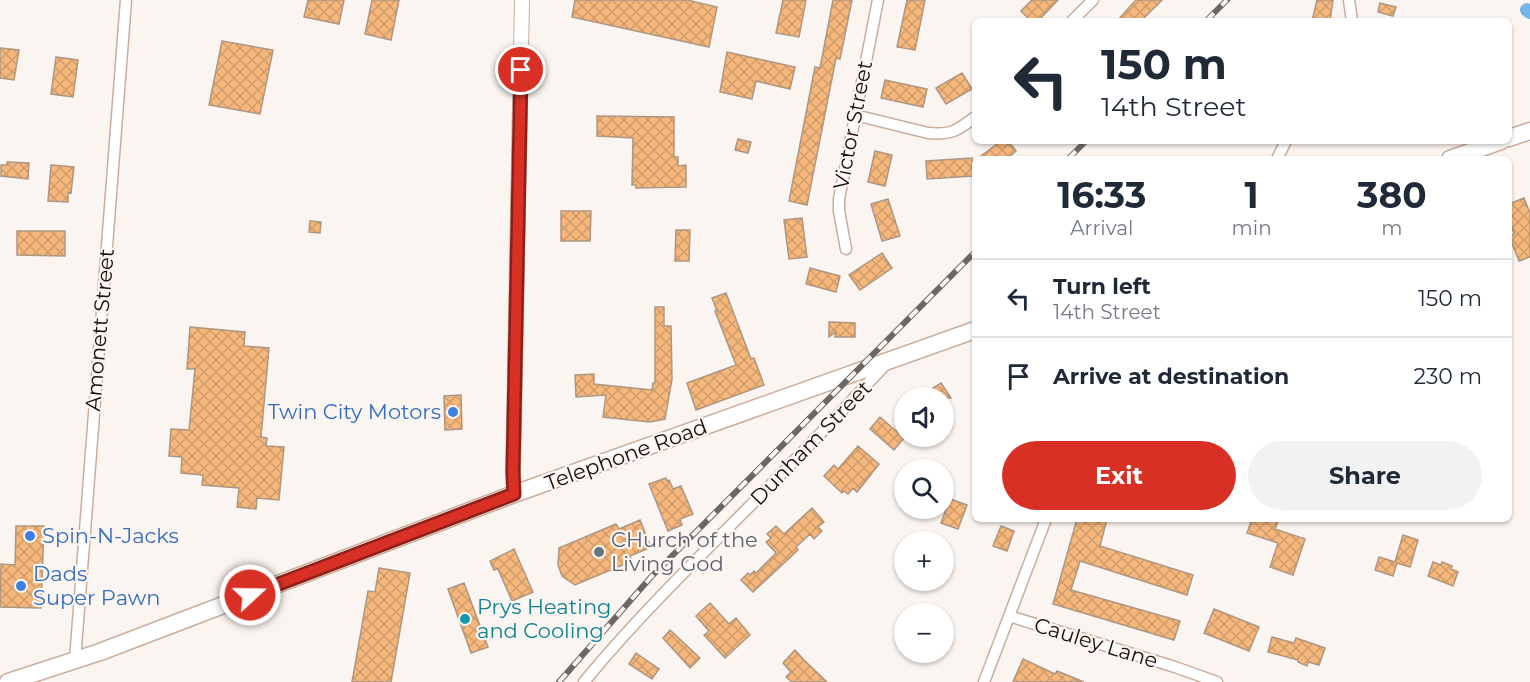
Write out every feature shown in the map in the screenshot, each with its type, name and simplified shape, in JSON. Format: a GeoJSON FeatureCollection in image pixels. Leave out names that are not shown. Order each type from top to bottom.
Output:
{"type":"FeatureCollection","features":[{"type":"Feature","properties":{"kind":"main road"},"geometry":{"type":"LineString","coordinates":[[1512,137],[1530,131]]}},
{"type":"Feature","properties":{"kind":"main road"},"geometry":{"type":"LineString","coordinates":[[1458,156],[1492,144]]}},
{"type":"Feature","properties":{"kind":"main road","name":"Telephone Road"},"geometry":{"type":"LineString","coordinates":[[8,682],[75,660],[514,494],[972,332]]}},
{"type":"Feature","properties":{"kind":"street","name":"Amonett Street"},"geometry":{"type":"LineString","coordinates":[[75,660],[126,0]]}},
{"type":"Feature","properties":{"kind":"street"},"geometry":{"type":"LineString","coordinates":[[514,494],[522,0]]}},
{"type":"Feature","properties":{"kind":"street","name":"Victor Street"},"geometry":{"type":"LineString","coordinates":[[846,249],[838,211],[839,199],[878,0]]}},
{"type":"Feature","properties":{"kind":"street"},"geometry":{"type":"LineString","coordinates":[[1075,18],[1093,0]]}},
{"type":"Feature","properties":{"kind":"street"},"geometry":{"type":"LineString","coordinates":[[1349,0],[1352,18]]}},
{"type":"Feature","properties":{"kind":"street"},"geometry":{"type":"LineString","coordinates":[[855,115],[939,134],[952,133],[972,119]]}},
{"type":"Feature","properties":{"kind":"street","name":"Dunham Street"},"geometry":{"type":"LineString","coordinates":[[584,682],[660,595],[836,419],[889,361]]}},
{"type":"Feature","properties":{"kind":"street"},"geometry":{"type":"LineString","coordinates":[[984,682],[1045,522]]}},
{"type":"Feature","properties":{"kind":"street","name":"Cauley Lane"},"geometry":{"type":"LineString","coordinates":[[1009,616],[1210,681]]}},
{"type":"Feature","properties":{"kind":"building"},"geometry":{"type":"Polygon","coordinates":[[[308,0],[344,0],[339,24],[304,17],[308,0]]]}},
{"type":"Feature","properties":{"kind":"building"},"geometry":{"type":"Polygon","coordinates":[[[372,0],[399,0],[391,40],[365,34],[372,0]]]}},
{"type":"Feature","properties":{"kind":"building"},"geometry":{"type":"Polygon","coordinates":[[[575,0],[687,0],[717,7],[709,47],[572,17],[575,0]]]}},
{"type":"Feature","properties":{"kind":"building"},"geometry":{"type":"Polygon","coordinates":[[[783,0],[806,0],[799,37],[776,33],[783,0]]]}},
{"type":"Feature","properties":{"kind":"building"},"geometry":{"type":"Polygon","coordinates":[[[833,0],[852,0],[840,59],[836,58],[807,205],[789,201],[815,67],[820,68],[833,0]]]}},
{"type":"Feature","properties":{"kind":"building"},"geometry":{"type":"Polygon","coordinates":[[[907,0],[925,0],[915,50],[897,47],[907,0]]]}},
{"type":"Feature","properties":{"kind":"building"},"geometry":{"type":"Polygon","coordinates":[[[1032,0],[1058,0],[1041,18],[1028,18],[1021,11],[1032,0]]]}},
{"type":"Feature","properties":{"kind":"building"},"geometry":{"type":"Polygon","coordinates":[[[1136,0],[1162,0],[1144,18],[1120,18],[1136,0]]]}},
{"type":"Feature","properties":{"kind":"building"},"geometry":{"type":"Polygon","coordinates":[[[1317,0],[1333,0],[1330,18],[1313,18],[1317,0]]]}},
{"type":"Feature","properties":{"kind":"building"},"geometry":{"type":"Polygon","coordinates":[[[1380,3],[1396,7],[1393,16],[1378,12],[1380,3]]]}},
{"type":"Feature","properties":{"kind":"building"},"geometry":{"type":"Polygon","coordinates":[[[222,41],[273,50],[260,114],[209,105],[222,41]]]}},
{"type":"Feature","properties":{"kind":"building"},"geometry":{"type":"Polygon","coordinates":[[[0,48],[19,50],[14,80],[0,78],[0,48]]]}},
{"type":"Feature","properties":{"kind":"building"},"geometry":{"type":"Polygon","coordinates":[[[727,52],[795,67],[790,89],[756,81],[752,99],[720,92],[727,52]]]}},
{"type":"Feature","properties":{"kind":"building"},"geometry":{"type":"Polygon","coordinates":[[[56,57],[78,60],[73,97],[51,94],[56,57]]]}},
{"type":"Feature","properties":{"kind":"building"},"geometry":{"type":"Polygon","coordinates":[[[962,73],[972,89],[946,104],[936,88],[962,73]]]}},
{"type":"Feature","properties":{"kind":"building"},"geometry":{"type":"Polygon","coordinates":[[[885,80],[927,89],[923,107],[881,98],[885,80]]]}},
{"type":"Feature","properties":{"kind":"building"},"geometry":{"type":"Polygon","coordinates":[[[597,116],[674,117],[674,157],[678,157],[678,166],[686,165],[686,187],[636,188],[636,185],[632,185],[633,138],[597,136],[597,116]]]}},
{"type":"Feature","properties":{"kind":"building"},"geometry":{"type":"Polygon","coordinates":[[[738,139],[751,142],[748,153],[735,150],[738,139]]]}},
{"type":"Feature","properties":{"kind":"building"},"geometry":{"type":"Polygon","coordinates":[[[997,144],[1010,144],[1016,151],[1010,156],[981,156],[997,144]]]}},
{"type":"Feature","properties":{"kind":"building"},"geometry":{"type":"Polygon","coordinates":[[[875,151],[892,155],[885,186],[868,182],[875,151]]]}},
{"type":"Feature","properties":{"kind":"building"},"geometry":{"type":"Polygon","coordinates":[[[972,158],[972,176],[927,179],[926,161],[972,158]]]}},
{"type":"Feature","properties":{"kind":"building"},"geometry":{"type":"Polygon","coordinates":[[[7,162],[29,163],[28,179],[1,176],[1,165],[7,165],[7,162]]]}},
{"type":"Feature","properties":{"kind":"building"},"geometry":{"type":"Polygon","coordinates":[[[51,165],[74,167],[68,202],[48,201],[51,165]]]}},
{"type":"Feature","properties":{"kind":"building"},"geometry":{"type":"Polygon","coordinates":[[[1524,198],[1530,213],[1530,257],[1519,261],[1512,244],[1514,234],[1512,203],[1524,198]]]}},
{"type":"Feature","properties":{"kind":"building"},"geometry":{"type":"Polygon","coordinates":[[[888,199],[900,236],[882,241],[871,204],[888,199]]]}},
{"type":"Feature","properties":{"kind":"building"},"geometry":{"type":"Polygon","coordinates":[[[561,211],[591,211],[590,241],[561,241],[561,211]]]}},
{"type":"Feature","properties":{"kind":"building"},"geometry":{"type":"Polygon","coordinates":[[[802,218],[807,257],[789,259],[784,220],[802,218]]]}},
{"type":"Feature","properties":{"kind":"building"},"geometry":{"type":"Polygon","coordinates":[[[310,221],[321,222],[320,233],[309,232],[310,221]]]}},
{"type":"Feature","properties":{"kind":"building"},"geometry":{"type":"Polygon","coordinates":[[[676,230],[690,230],[689,261],[675,261],[676,230]]]}},
{"type":"Feature","properties":{"kind":"building"},"geometry":{"type":"Polygon","coordinates":[[[17,231],[65,231],[65,256],[17,255],[17,231]]]}},
{"type":"Feature","properties":{"kind":"building"},"geometry":{"type":"Polygon","coordinates":[[[882,253],[892,268],[860,290],[849,275],[882,253]]]}},
{"type":"Feature","properties":{"kind":"building"},"geometry":{"type":"Polygon","coordinates":[[[810,268],[840,276],[836,292],[806,284],[810,268]]]}},
{"type":"Feature","properties":{"kind":"building"},"geometry":{"type":"Polygon","coordinates":[[[726,293],[751,359],[754,358],[764,385],[696,410],[687,383],[736,365],[712,298],[726,293]]]}},
{"type":"Feature","properties":{"kind":"building"},"geometry":{"type":"Polygon","coordinates":[[[655,307],[664,307],[664,326],[671,326],[672,379],[665,419],[650,422],[603,417],[606,395],[576,397],[575,375],[594,374],[594,384],[652,390],[653,383],[655,383],[655,307]]]}},
{"type":"Feature","properties":{"kind":"building"},"geometry":{"type":"Polygon","coordinates":[[[829,322],[855,323],[855,337],[835,337],[836,332],[829,337],[829,322]]]}},
{"type":"Feature","properties":{"kind":"building"},"geometry":{"type":"Polygon","coordinates":[[[190,327],[245,332],[244,346],[269,348],[261,437],[267,438],[266,446],[284,447],[279,500],[257,498],[256,509],[237,507],[239,488],[202,485],[203,475],[181,473],[182,457],[169,456],[171,429],[189,430],[195,369],[187,369],[190,327]]]}},
{"type":"Feature","properties":{"kind":"building","name":"Twin City Motors"},"geometry":{"type":"Polygon","coordinates":[[[461,395],[462,429],[445,430],[444,396],[461,395]]]}},
{"type":"Feature","properties":{"kind":"building"},"geometry":{"type":"Polygon","coordinates":[[[880,417],[894,429],[894,447],[896,447],[894,450],[870,429],[880,417]]]}},
{"type":"Feature","properties":{"kind":"building"},"geometry":{"type":"Polygon","coordinates":[[[858,446],[879,464],[857,492],[853,488],[848,494],[844,491],[842,493],[824,476],[834,465],[838,469],[858,446]]]}},
{"type":"Feature","properties":{"kind":"building"},"geometry":{"type":"Polygon","coordinates":[[[666,478],[673,489],[681,486],[693,514],[680,519],[682,525],[668,531],[649,484],[666,478]]]}},
{"type":"Feature","properties":{"kind":"building"},"geometry":{"type":"Polygon","coordinates":[[[954,500],[967,505],[958,529],[941,523],[942,519],[954,519],[954,500]]]}},
{"type":"Feature","properties":{"kind":"building"},"geometry":{"type":"Polygon","coordinates":[[[812,508],[824,522],[818,527],[822,531],[814,539],[810,534],[796,547],[798,550],[753,592],[741,580],[748,573],[750,575],[754,571],[756,573],[776,553],[766,542],[771,538],[767,534],[776,526],[784,534],[812,508]]]}},
{"type":"Feature","properties":{"kind":"building","name":"CHurch of the Living God"},"geometry":{"type":"Polygon","coordinates":[[[640,520],[651,547],[630,556],[632,561],[575,585],[562,576],[558,565],[559,548],[616,524],[619,529],[640,520]]]}},
{"type":"Feature","properties":{"kind":"building"},"geometry":{"type":"Polygon","coordinates":[[[1076,522],[1106,522],[1100,546],[1193,575],[1187,595],[1080,561],[1071,590],[1180,621],[1174,640],[1053,604],[1076,522]]]}},
{"type":"Feature","properties":{"kind":"building"},"geometry":{"type":"Polygon","coordinates":[[[1251,522],[1278,522],[1275,529],[1305,539],[1293,575],[1270,567],[1278,543],[1247,533],[1251,522]]]}},
{"type":"Feature","properties":{"kind":"building","name":"Dads Super Pawn"},"geometry":{"type":"Polygon","coordinates":[[[16,526],[44,526],[41,608],[0,607],[1,564],[15,565],[16,526]]]}},
{"type":"Feature","properties":{"kind":"building"},"geometry":{"type":"Polygon","coordinates":[[[1001,526],[1014,531],[1007,551],[993,546],[1001,526]]]}},
{"type":"Feature","properties":{"kind":"building"},"geometry":{"type":"Polygon","coordinates":[[[1403,535],[1418,540],[1410,567],[1397,563],[1393,576],[1375,570],[1379,557],[1395,562],[1403,535]]]}},
{"type":"Feature","properties":{"kind":"building"},"geometry":{"type":"Polygon","coordinates":[[[514,549],[533,592],[512,601],[498,569],[494,570],[490,561],[514,549]]]}},
{"type":"Feature","properties":{"kind":"building"},"geometry":{"type":"Polygon","coordinates":[[[1433,562],[1441,565],[1442,562],[1452,566],[1451,569],[1458,572],[1453,586],[1428,576],[1433,562]]]}},
{"type":"Feature","properties":{"kind":"building"},"geometry":{"type":"Polygon","coordinates":[[[379,568],[410,573],[391,682],[352,682],[368,591],[375,592],[379,568]]]}},
{"type":"Feature","properties":{"kind":"building","name":"Prys Heating and Cooling"},"geometry":{"type":"Polygon","coordinates":[[[464,583],[488,647],[471,653],[448,589],[464,583]]]}},
{"type":"Feature","properties":{"kind":"building"},"geometry":{"type":"Polygon","coordinates":[[[710,603],[729,624],[736,618],[750,635],[725,658],[704,635],[709,631],[696,616],[710,603]]]}},
{"type":"Feature","properties":{"kind":"building"},"geometry":{"type":"Polygon","coordinates":[[[1214,609],[1259,627],[1249,651],[1204,633],[1214,609]]]}},
{"type":"Feature","properties":{"kind":"building"},"geometry":{"type":"Polygon","coordinates":[[[670,630],[700,658],[690,668],[663,638],[670,630]]]}},
{"type":"Feature","properties":{"kind":"building"},"geometry":{"type":"Polygon","coordinates":[[[1272,637],[1294,643],[1296,638],[1325,648],[1319,665],[1308,662],[1307,666],[1298,660],[1268,652],[1272,637]]]}},
{"type":"Feature","properties":{"kind":"building"},"geometry":{"type":"Polygon","coordinates":[[[795,650],[827,682],[792,682],[786,677],[791,672],[783,663],[795,650]]]}},
{"type":"Feature","properties":{"kind":"building"},"geometry":{"type":"Polygon","coordinates":[[[636,653],[659,669],[652,679],[629,664],[636,653]]]}},
{"type":"Feature","properties":{"kind":"building"},"geometry":{"type":"Polygon","coordinates":[[[1023,659],[1055,674],[1057,671],[1084,682],[1013,682],[1023,659]]]}},
{"type":"Feature","properties":{"kind":"railway"},"geometry":{"type":"LineString","coordinates":[[1209,18],[1227,0]]}},
{"type":"Feature","properties":{"kind":"railway"},"geometry":{"type":"LineString","coordinates":[[1071,156],[1083,144]]}},
{"type":"Feature","properties":{"kind":"railway"},"geometry":{"type":"LineString","coordinates":[[559,682],[651,577],[972,255]]}},
{"type":"Feature","properties":{"kind":"place","name":"Twin City Motors"},"geometry":{"type":"Point","coordinates":[453,412]}},
{"type":"Feature","properties":{"kind":"place","name":"Spin-N-Jacks"},"geometry":{"type":"Point","coordinates":[30,536]}},
{"type":"Feature","properties":{"kind":"place","name":"CHurch of the Living God"},"geometry":{"type":"Point","coordinates":[599,552]}},
{"type":"Feature","properties":{"kind":"place","name":"Dads Super Pawn"},"geometry":{"type":"Point","coordinates":[21,586]}},
{"type":"Feature","properties":{"kind":"place","name":"Prys Heating and Cooling"},"geometry":{"type":"Point","coordinates":[465,619]}},
{"type":"Feature","properties":{"kind":"route"},"geometry":{"type":"LineString","coordinates":[[250,595],[514,494],[521,70]]}}]}
